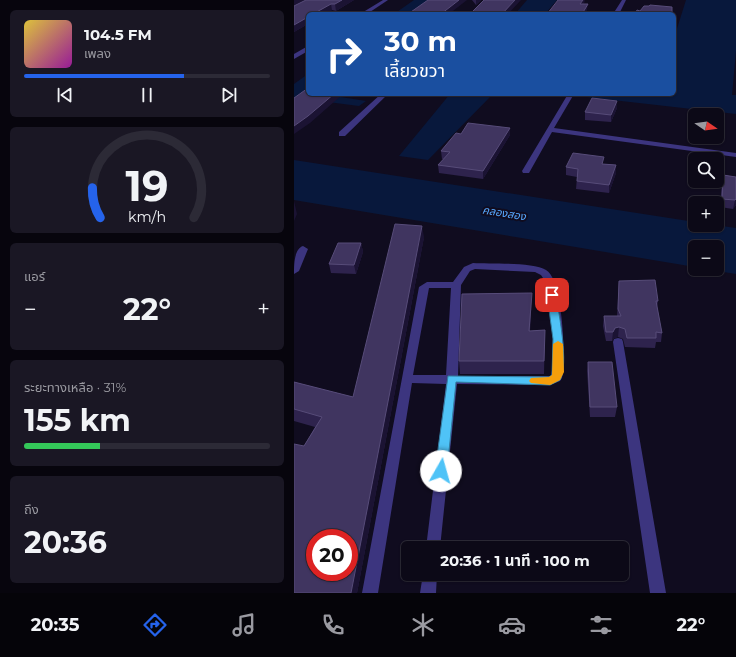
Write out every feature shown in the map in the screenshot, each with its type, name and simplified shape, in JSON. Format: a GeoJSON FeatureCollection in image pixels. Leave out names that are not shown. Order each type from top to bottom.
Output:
{"type":"FeatureCollection","features":[{"type":"Feature","properties":{"kind":"street"},"geometry":{"type":"LineString","coordinates":[[366,12],[386,0]]}},
{"type":"Feature","properties":{"kind":"street"},"geometry":{"type":"LineString","coordinates":[[617,12],[624,0]]}},
{"type":"Feature","properties":{"kind":"street"},"geometry":{"type":"LineString","coordinates":[[294,57],[306,49]]}},
{"type":"Feature","properties":{"kind":"street"},"geometry":{"type":"LineString","coordinates":[[342,134],[383,96]]}},
{"type":"Feature","properties":{"kind":"street"},"geometry":{"type":"LineString","coordinates":[[526,171],[570,96]]}},
{"type":"Feature","properties":{"kind":"street"},"geometry":{"type":"LineString","coordinates":[[551,130],[736,155]]}},
{"type":"Feature","properties":{"kind":"street"},"geometry":{"type":"LineString","coordinates":[[294,271],[303,249]]}},
{"type":"Feature","properties":{"kind":"street"},"geometry":{"type":"LineString","coordinates":[[407,379],[452,378],[550,381],[556,378],[558,372],[558,339],[550,281],[547,274],[543,271],[535,269],[473,266],[467,269],[456,285],[452,378],[434,541]]}},
{"type":"Feature","properties":{"kind":"street"},"geometry":{"type":"LineString","coordinates":[[370,593],[424,287],[427,285],[456,285]]}},
{"type":"Feature","properties":{"kind":"street"},"geometry":{"type":"LineString","coordinates":[[618,342],[658,593]]}},
{"type":"Feature","properties":{"kind":"street"},"geometry":{"type":"LineString","coordinates":[[428,593],[429,581]]}},
{"type":"Feature","properties":{"kind":"water"},"geometry":{"type":"Polygon","coordinates":[[[414,0],[433,0],[416,12],[397,12],[414,0]]]}},
{"type":"Feature","properties":{"kind":"water"},"geometry":{"type":"Polygon","coordinates":[[[527,0],[557,0],[547,12],[517,12],[527,0]]]}},
{"type":"Feature","properties":{"kind":"water"},"geometry":{"type":"Polygon","coordinates":[[[686,0],[736,0],[736,51],[732,95],[736,95],[736,114],[724,113],[724,108],[688,109],[586,97],[676,96],[676,32],[686,0]]]}},
{"type":"Feature","properties":{"kind":"water"},"geometry":{"type":"Polygon","coordinates":[[[306,75],[306,96],[335,96],[366,101],[359,106],[297,98],[294,100],[294,84],[306,75]]]}},
{"type":"Feature","properties":{"kind":"water"},"geometry":{"type":"Polygon","coordinates":[[[448,96],[491,96],[428,160],[399,156],[448,96]]]}},
{"type":"Feature","properties":{"kind":"water","name":"คลองสอง"},"geometry":{"type":"Polygon","coordinates":[[[294,160],[688,221],[688,232],[724,232],[724,226],[736,228],[736,274],[724,272],[724,240],[688,240],[688,266],[294,200],[294,160]]]}},
{"type":"Feature","properties":{"kind":"building"},"geometry":{"type":"Polygon","coordinates":[[[306,0],[342,0],[317,12],[306,12],[306,18],[294,25],[294,6],[306,0]]]}},
{"type":"Feature","properties":{"kind":"building"},"geometry":{"type":"Polygon","coordinates":[[[428,0],[459,0],[444,12],[411,12],[428,0]]]}},
{"type":"Feature","properties":{"kind":"building"},"geometry":{"type":"Polygon","coordinates":[[[484,0],[515,0],[504,12],[472,12],[484,0]]]}},
{"type":"Feature","properties":{"kind":"building"},"geometry":{"type":"Polygon","coordinates":[[[558,0],[583,0],[580,4],[588,4],[583,12],[549,12],[558,0]]]}},
{"type":"Feature","properties":{"kind":"building"},"geometry":{"type":"Polygon","coordinates":[[[644,6],[672,7],[672,12],[636,12],[637,10],[640,11],[644,6]]]}},
{"type":"Feature","properties":{"kind":"building"},"geometry":{"type":"Polygon","coordinates":[[[306,89],[306,96],[332,96],[294,126],[294,98],[306,89]]]}},
{"type":"Feature","properties":{"kind":"building"},"geometry":{"type":"Polygon","coordinates":[[[592,98],[617,101],[611,115],[585,112],[592,98]]]}},
{"type":"Feature","properties":{"kind":"building"},"geometry":{"type":"Polygon","coordinates":[[[468,123],[510,128],[483,171],[438,165],[450,152],[441,151],[456,133],[461,134],[468,123]]]}},
{"type":"Feature","properties":{"kind":"building"},"geometry":{"type":"Polygon","coordinates":[[[573,153],[604,157],[602,164],[616,165],[609,185],[577,181],[578,169],[566,167],[573,153]]]}},
{"type":"Feature","properties":{"kind":"building"},"geometry":{"type":"Polygon","coordinates":[[[724,175],[736,177],[736,199],[724,199],[724,196],[722,196],[724,175]]]}},
{"type":"Feature","properties":{"kind":"building"},"geometry":{"type":"Polygon","coordinates":[[[395,224],[422,226],[358,557],[358,529],[306,529],[306,581],[353,581],[351,593],[294,593],[294,444],[304,446],[322,417],[294,409],[294,382],[353,397],[395,224]]]}},
{"type":"Feature","properties":{"kind":"building"},"geometry":{"type":"Polygon","coordinates":[[[338,243],[361,243],[354,265],[329,264],[338,243]]]}},
{"type":"Feature","properties":{"kind":"building"},"geometry":{"type":"Polygon","coordinates":[[[655,280],[658,301],[656,301],[662,333],[656,332],[656,338],[627,338],[625,329],[619,327],[615,328],[613,332],[606,332],[604,316],[621,316],[618,309],[619,281],[655,280]]]}},
{"type":"Feature","properties":{"kind":"building"},"geometry":{"type":"Polygon","coordinates":[[[532,293],[529,331],[545,330],[544,361],[459,361],[462,294],[532,293]]]}},
{"type":"Feature","properties":{"kind":"building"},"geometry":{"type":"Polygon","coordinates":[[[588,362],[612,362],[617,407],[590,407],[588,362]]]}},
{"type":"Feature","properties":{"kind":"slow traffic"},"geometry":{"type":"LineString","coordinates":[[535,381],[550,381],[556,378],[558,372],[558,344]]}},
{"type":"Feature","properties":{"kind":"route"},"geometry":{"type":"LineString","coordinates":[[441,471],[452,378],[550,381],[556,378],[558,372],[558,339],[552,295]]}}]}
